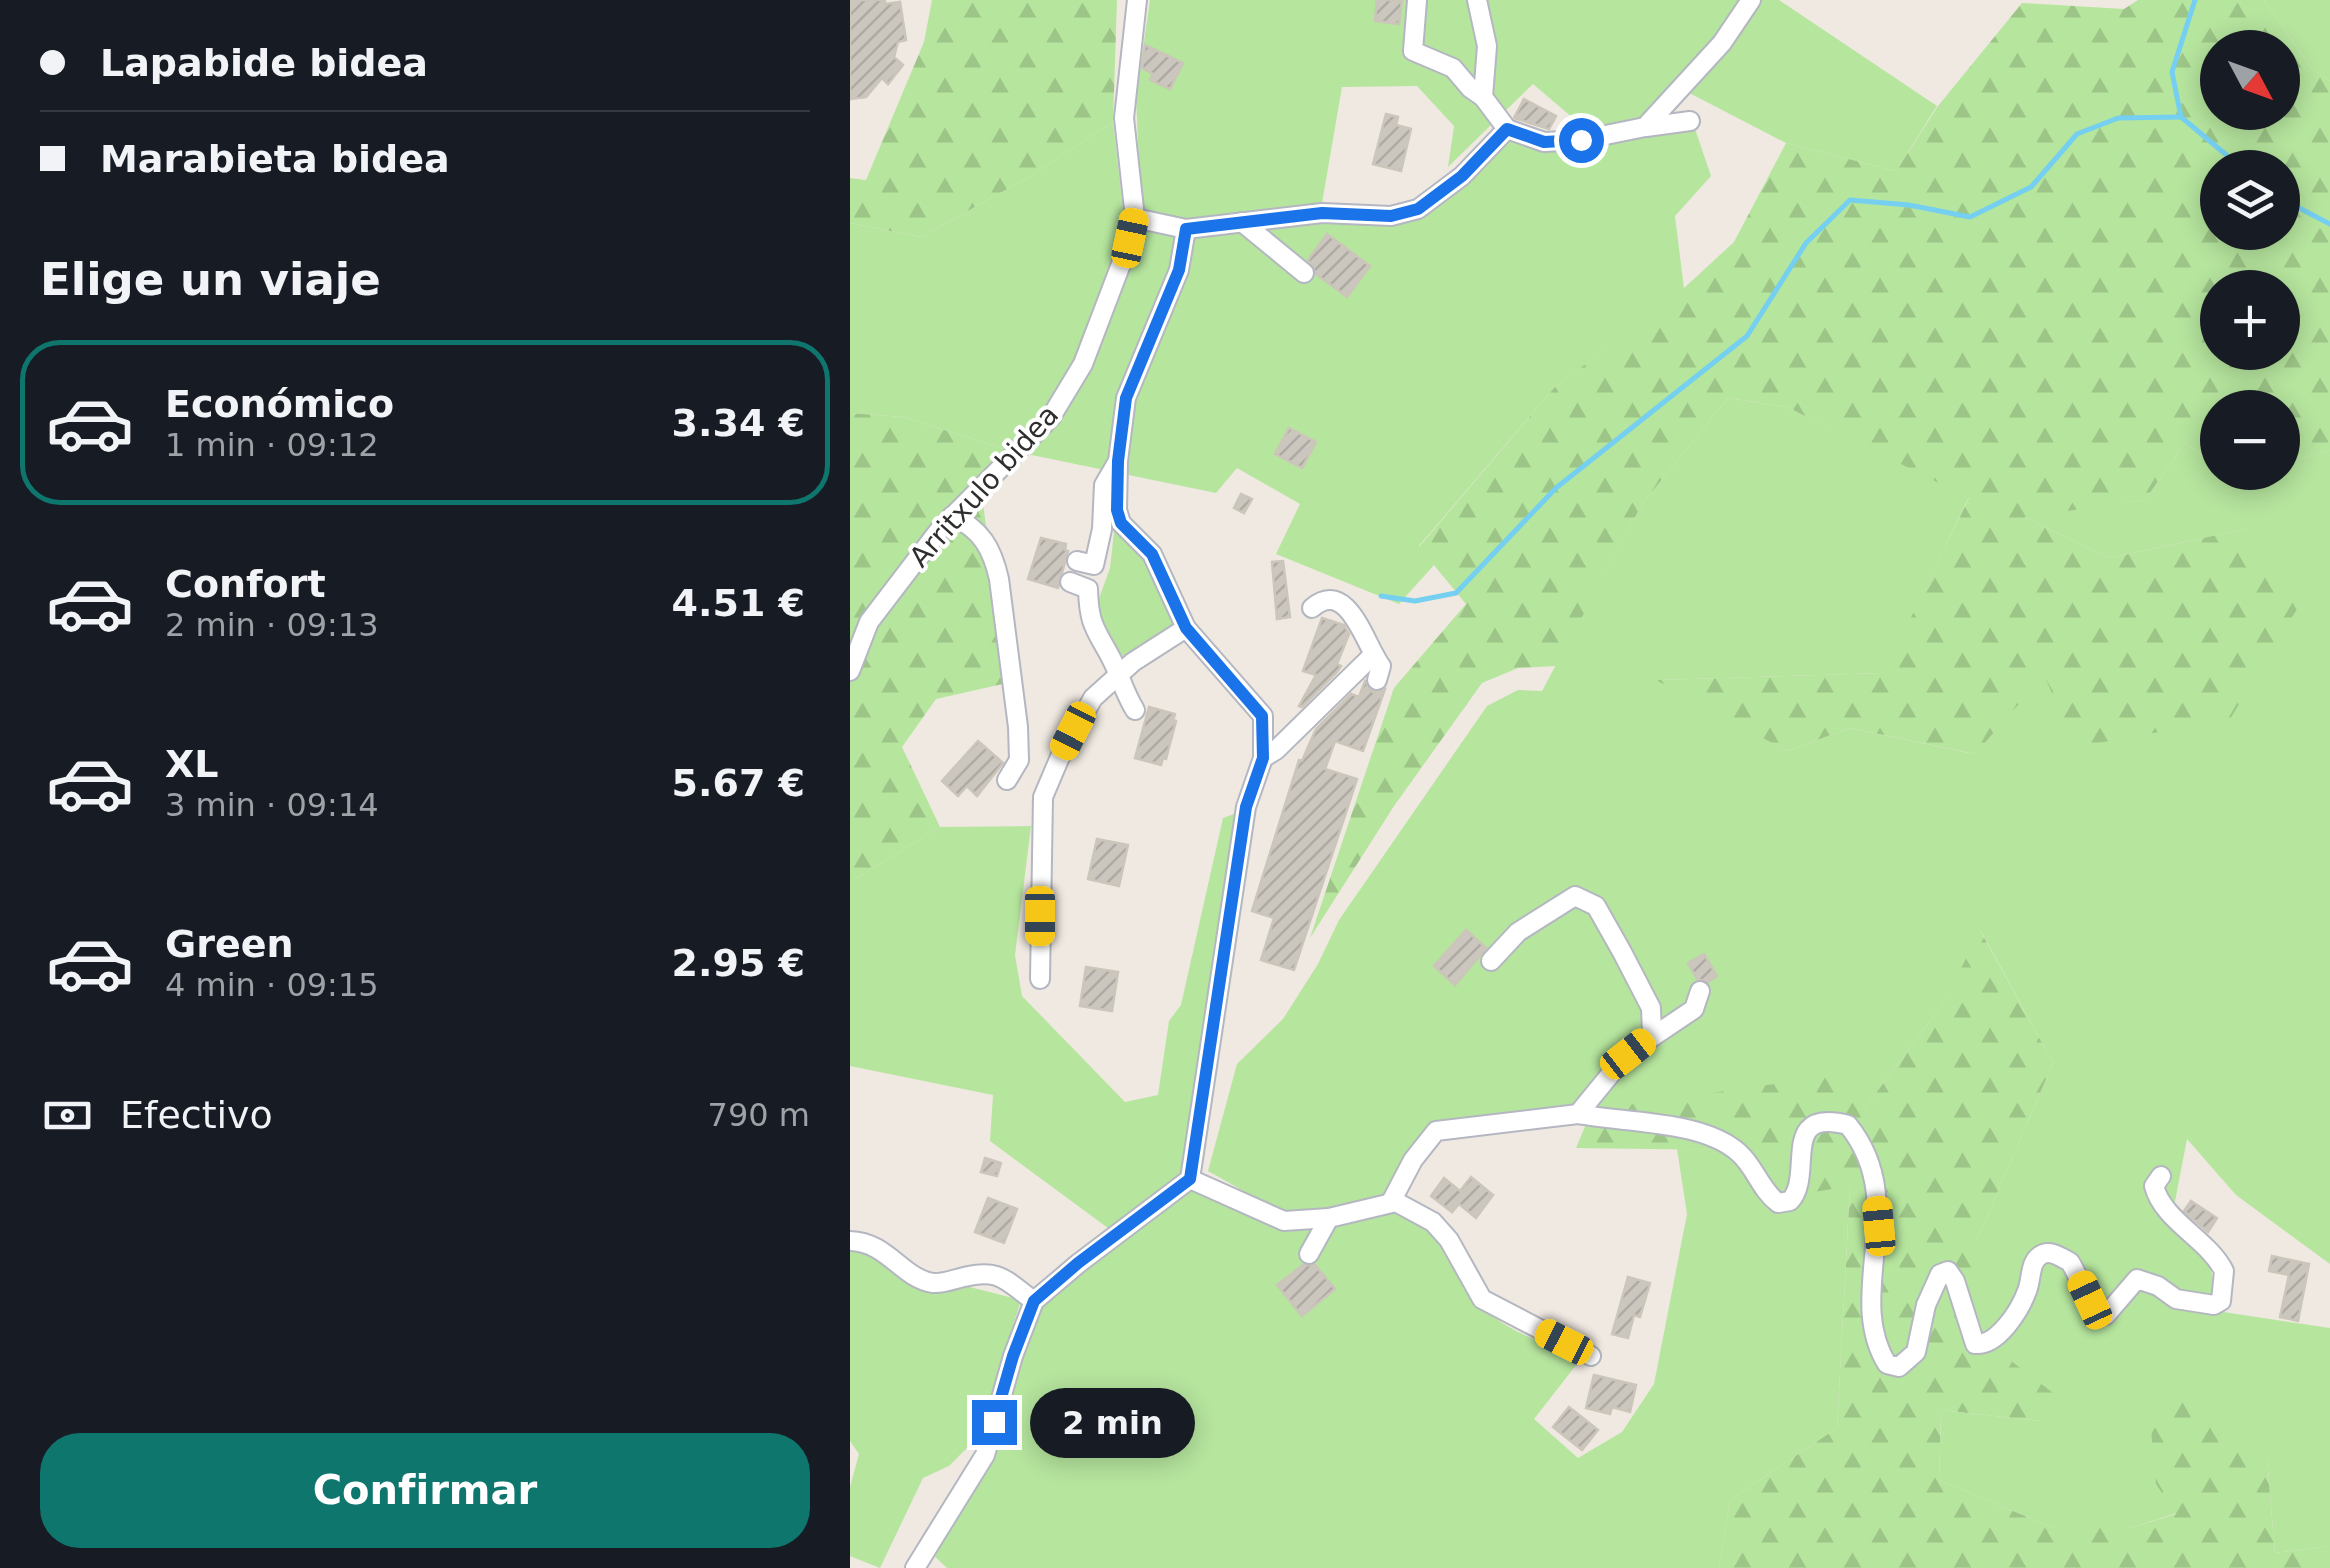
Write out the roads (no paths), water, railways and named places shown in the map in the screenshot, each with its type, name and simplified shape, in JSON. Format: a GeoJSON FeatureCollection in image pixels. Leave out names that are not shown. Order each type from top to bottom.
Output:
{"type":"FeatureCollection","features":[{"type":"Feature","properties":{"kind":"street","name":"Arritxulo bidea"},"geometry":{"type":"LineString","coordinates":[[850,671],[869,622],[952,516],[1051,417],[1084,364],[1135,218],[1124,118],[1136,0]]}},
{"type":"Feature","properties":{"kind":"street"},"geometry":{"type":"LineString","coordinates":[[1416,0],[1413,51],[1453,68],[1483,97],[1507,129],[1544,142],[1581,140],[1690,121]]}},
{"type":"Feature","properties":{"kind":"street"},"geometry":{"type":"LineString","coordinates":[[1477,0],[1487,46],[1483,97]]}},
{"type":"Feature","properties":{"kind":"street"},"geometry":{"type":"LineString","coordinates":[[1645,127],[1722,43],[1751,0]]}},
{"type":"Feature","properties":{"kind":"street"},"geometry":{"type":"LineString","coordinates":[[1135,218],[1186,229],[1322,213],[1391,216],[1418,209],[1462,176],[1507,129]]}},
{"type":"Feature","properties":{"kind":"street"},"geometry":{"type":"LineString","coordinates":[[1242,222],[1304,273]]}},
{"type":"Feature","properties":{"kind":"street"},"geometry":{"type":"LineString","coordinates":[[916,1568],[985,1455],[1013,1356],[1034,1301],[1190,1179],[1246,807],[1263,758],[1262,716],[1186,628],[1152,554],[1121,523],[1117,510],[1126,398],[1179,270],[1186,229]]}},
{"type":"Feature","properties":{"kind":"street"},"geometry":{"type":"LineString","coordinates":[[1076,562],[1094,565],[1102,528],[1104,485],[1118,461]]}},
{"type":"Feature","properties":{"kind":"street"},"geometry":{"type":"LineString","coordinates":[[952,516],[972,525],[982,537],[994,556],[1000,579],[1018,728],[1019,760],[1007,780]]}},
{"type":"Feature","properties":{"kind":"street"},"geometry":{"type":"LineString","coordinates":[[1070,582],[1088,589],[1090,622],[1134,710]]}},
{"type":"Feature","properties":{"kind":"street"},"geometry":{"type":"LineString","coordinates":[[1312,608],[1327,599],[1337,600],[1370,642],[1381,666],[1377,680]]}},
{"type":"Feature","properties":{"kind":"street"},"geometry":{"type":"LineString","coordinates":[[1040,979],[1043,797],[1093,698],[1117,676],[1186,628]]}},
{"type":"Feature","properties":{"kind":"street"},"geometry":{"type":"LineString","coordinates":[[1263,758],[1276,750],[1373,655]]}},
{"type":"Feature","properties":{"kind":"street"},"geometry":{"type":"LineString","coordinates":[[1490,961],[1518,932],[1574,896],[1596,906],[1652,1008],[1652,1034]]}},
{"type":"Feature","properties":{"kind":"street"},"geometry":{"type":"LineString","coordinates":[[1578,1114],[1628,1054],[1652,1034],[1686,1018],[1700,991]]}},
{"type":"Feature","properties":{"kind":"street"},"geometry":{"type":"LineString","coordinates":[[1391,1202],[1413,1160],[1436,1131],[1578,1114],[1676,1128],[1720,1140],[1748,1161],[1768,1196],[1778,1203],[1790,1202],[1798,1193],[1803,1176],[1799,1155],[1802,1138],[1813,1126],[1833,1121],[1848,1125],[1867,1152],[1875,1185],[1879,1226],[1872,1321],[1881,1354],[1887,1364],[1899,1367],[1916,1352],[1926,1304],[1940,1274],[1948,1271],[1955,1281],[1975,1344],[1983,1345],[1995,1338],[2012,1318],[2029,1287],[2033,1264],[2048,1252],[2070,1262],[2090,1300],[2106,1315],[2137,1279],[2158,1286],[2176,1299],[2214,1306],[2221,1301],[2224,1271],[2197,1236],[2158,1200],[2154,1186],[2161,1176]]}},
{"type":"Feature","properties":{"kind":"street"},"geometry":{"type":"LineString","coordinates":[[1190,1179],[1284,1221],[1329,1218],[1391,1202],[1432,1222],[1450,1240],[1482,1300],[1590,1356]]}},
{"type":"Feature","properties":{"kind":"street"},"geometry":{"type":"LineString","coordinates":[[1309,1254],[1329,1218]]}},
{"type":"Feature","properties":{"kind":"street"},"geometry":{"type":"LineString","coordinates":[[850,1241],[889,1254],[916,1277],[936,1284],[986,1272],[1034,1301]]}},
{"type":"Feature","properties":{"kind":"waterway"},"geometry":{"type":"LineString","coordinates":[[2195,0],[2172,72],[2181,117],[2220,150]]}},
{"type":"Feature","properties":{"kind":"waterway"},"geometry":{"type":"LineString","coordinates":[[1381,596],[1415,601],[1456,593],[1556,488],[1747,336],[1806,243],[1850,200],[1909,205],[1970,217],[2031,187],[2077,134],[2118,118],[2181,117]]}},
{"type":"Feature","properties":{"kind":"waterway"},"geometry":{"type":"LineString","coordinates":[[2300,208],[2330,224]]}}]}
